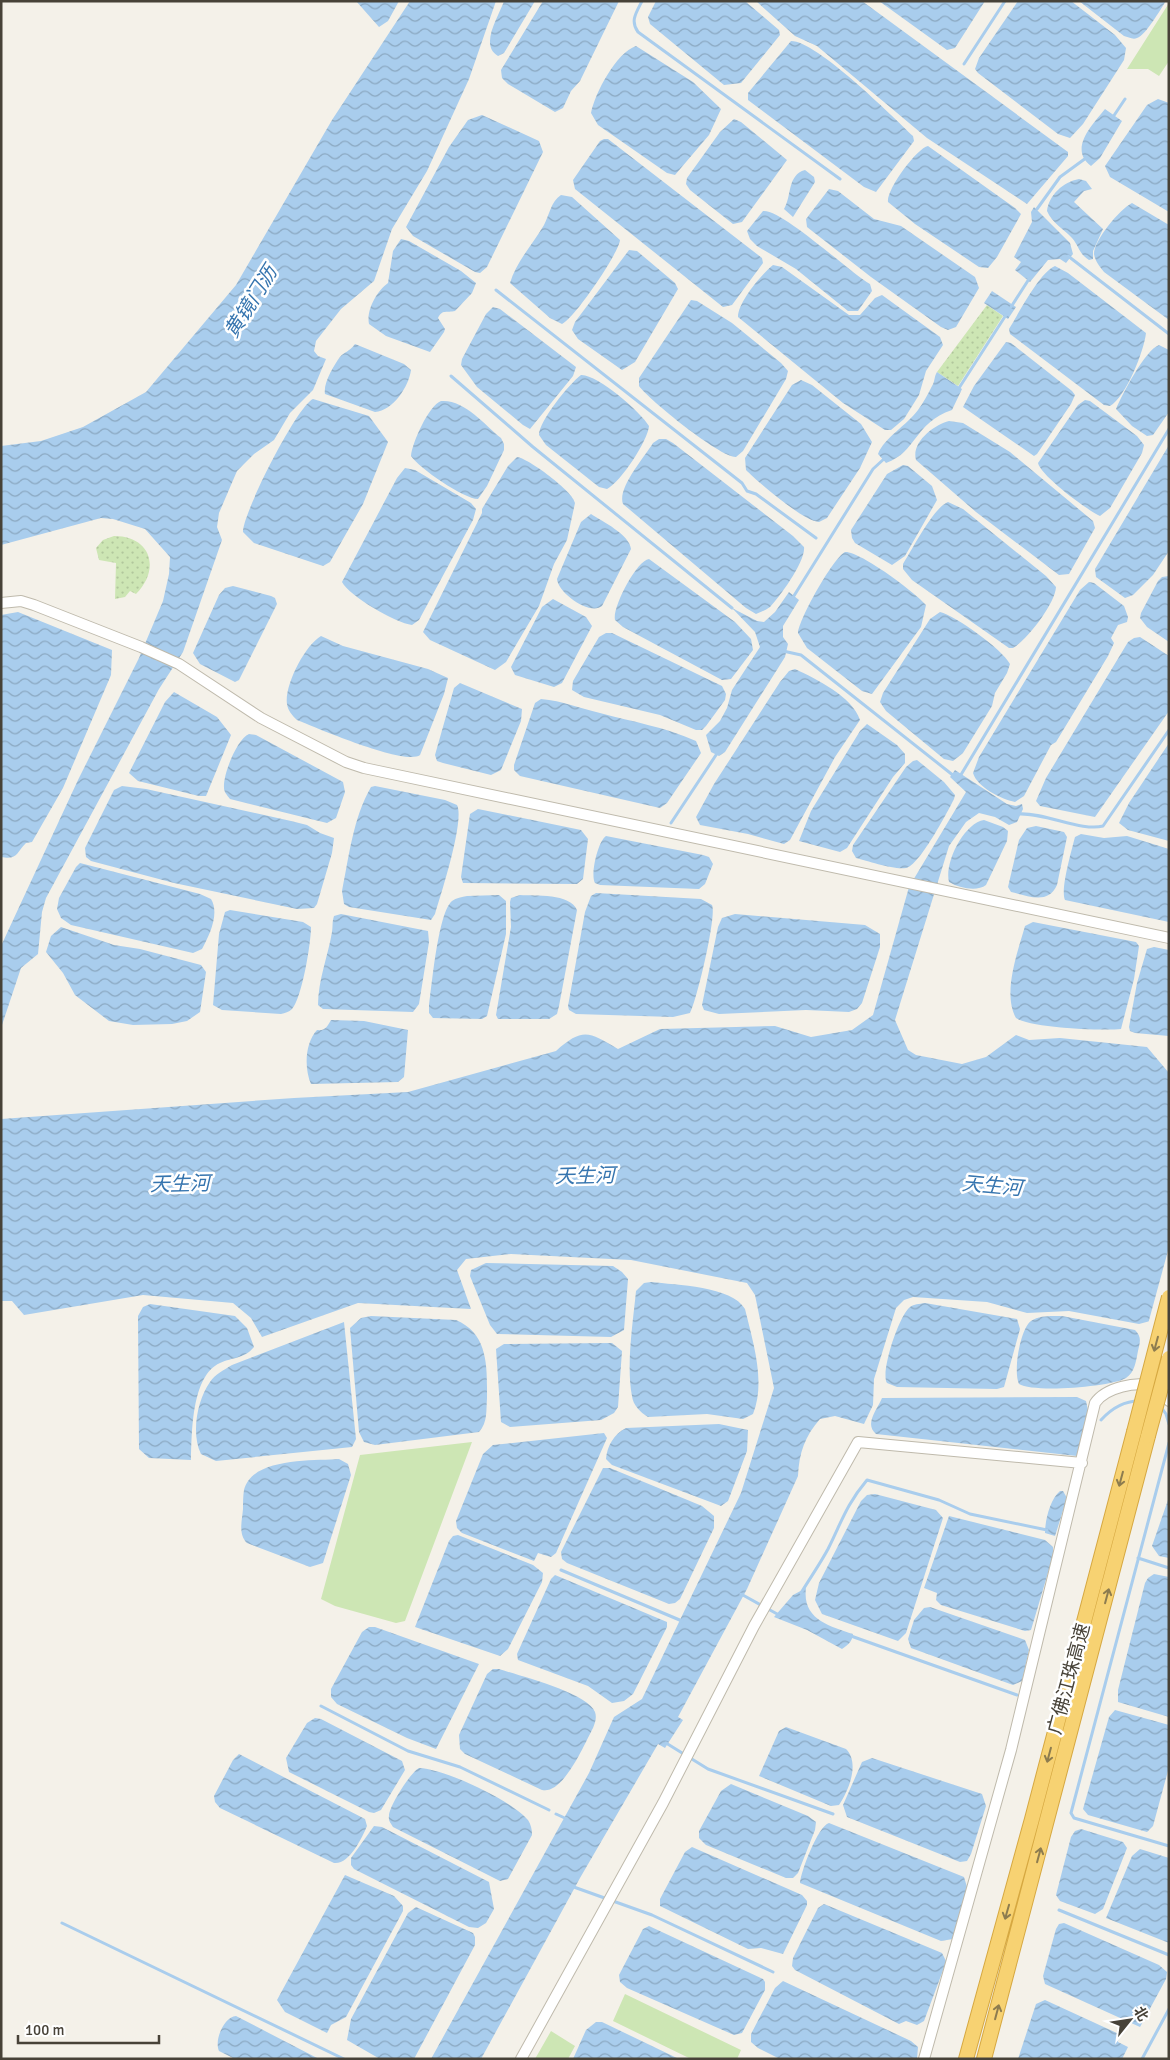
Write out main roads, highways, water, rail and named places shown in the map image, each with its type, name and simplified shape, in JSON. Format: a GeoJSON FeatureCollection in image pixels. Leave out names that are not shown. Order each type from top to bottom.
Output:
{"type":"FeatureCollection","features":[{"type":"Feature","properties":{"kind":"highway","name":"广佛江珠高速"},"geometry":{"type":"LineString","coordinates":[[966,2059],[1032,1819],[1169,1297]]}},
{"type":"Feature","properties":{"kind":"highway","name":"广佛江珠高速"},"geometry":{"type":"LineString","coordinates":[[984,2059],[1169,1358]]}},
{"type":"Feature","properties":{"kind":"water"},"geometry":{"type":"Polygon","coordinates":[[[356,1],[399,1],[388,21],[379,27],[356,1]]]}},
{"type":"Feature","properties":{"kind":"water","name":"黄镜门沥"},"geometry":{"type":"Polygon","coordinates":[[[410,1],[496,1],[469,79],[427,171],[392,229],[374,281],[341,309],[316,341],[314,351],[318,356],[326,359],[313,390],[290,413],[274,440],[254,454],[237,471],[219,513],[217,527],[222,540],[183,652],[159,689],[46,898],[42,912],[38,954],[21,968],[1,1028],[1,946],[78,780],[139,658],[163,601],[169,574],[170,557],[145,529],[113,519],[101,518],[1,545],[1,446],[41,441],[83,427],[146,392],[236,285],[332,120],[410,1]]]}},
{"type":"Feature","properties":{"kind":"water"},"geometry":{"type":"Polygon","coordinates":[[[504,1],[535,1],[504,53],[498,56],[490,45],[490,38],[504,1]]]}},
{"type":"Feature","properties":{"kind":"water"},"geometry":{"type":"Polygon","coordinates":[[[543,1],[619,1],[580,81],[571,91],[563,108],[555,112],[508,84],[502,78],[501,70],[543,1]]]}},
{"type":"Feature","properties":{"kind":"water"},"geometry":{"type":"Polygon","coordinates":[[[656,1],[745,1],[779,30],[780,35],[741,83],[724,85],[650,24],[648,17],[656,1]]]}},
{"type":"Feature","properties":{"kind":"water"},"geometry":{"type":"Polygon","coordinates":[[[756,1],[862,1],[1068,152],[1068,156],[1027,204],[927,138],[817,46],[795,36],[756,1]]]}},
{"type":"Feature","properties":{"kind":"water"},"geometry":{"type":"Polygon","coordinates":[[[879,1],[985,1],[955,48],[947,50],[879,1]]]}},
{"type":"Feature","properties":{"kind":"water"},"geometry":{"type":"Polygon","coordinates":[[[1018,1],[1071,1],[1115,35],[1126,48],[1124,60],[1083,124],[1070,138],[1058,134],[975,69],[979,58],[1018,1]]]}},
{"type":"Feature","properties":{"kind":"water"},"geometry":{"type":"Polygon","coordinates":[[[1079,1],[1166,1],[1153,22],[1141,36],[1134,39],[1124,36],[1079,1]]]}},
{"type":"Feature","properties":{"kind":"water"},"geometry":{"type":"Polygon","coordinates":[[[791,41],[803,44],[835,66],[872,97],[913,136],[914,141],[876,192],[864,187],[748,100],[748,93],[791,41]]]}},
{"type":"Feature","properties":{"kind":"water"},"geometry":{"type":"Polygon","coordinates":[[[636,46],[693,82],[721,109],[709,135],[675,175],[667,173],[598,125],[591,113],[597,95],[614,65],[628,50],[636,46]]]}},
{"type":"Feature","properties":{"kind":"water"},"geometry":{"type":"Polygon","coordinates":[[[1158,99],[1169,103],[1169,212],[1110,177],[1105,166],[1147,105],[1158,99]]]}},
{"type":"Feature","properties":{"kind":"water"},"geometry":{"type":"Polygon","coordinates":[[[1105,109],[1122,121],[1100,158],[1091,166],[1082,152],[1082,144],[1089,129],[1105,109]]]}},
{"type":"Feature","properties":{"kind":"water"},"geometry":{"type":"Polygon","coordinates":[[[482,115],[539,141],[543,152],[487,267],[480,273],[475,272],[413,236],[406,227],[449,147],[468,120],[482,115]]]}},
{"type":"Feature","properties":{"kind":"water"},"geometry":{"type":"Polygon","coordinates":[[[734,119],[741,122],[787,160],[742,222],[733,224],[690,190],[686,184],[687,178],[720,132],[734,119]]]}},
{"type":"Feature","properties":{"kind":"water"},"geometry":{"type":"Polygon","coordinates":[[[608,139],[762,258],[763,263],[732,305],[723,307],[575,189],[573,180],[600,141],[608,139]]]}},
{"type":"Feature","properties":{"kind":"water"},"geometry":{"type":"Polygon","coordinates":[[[928,146],[1021,214],[997,257],[988,268],[979,267],[915,224],[888,202],[892,188],[903,170],[923,148],[928,146]]]}},
{"type":"Feature","properties":{"kind":"water"},"geometry":{"type":"Polygon","coordinates":[[[805,170],[814,177],[815,182],[793,217],[784,209],[795,176],[805,170]]]}},
{"type":"Feature","properties":{"kind":"water"},"geometry":{"type":"Polygon","coordinates":[[[1079,179],[1086,181],[1092,189],[1084,191],[1074,202],[1103,229],[1093,251],[1093,259],[1089,260],[1047,211],[1054,195],[1062,186],[1079,179]]]}},
{"type":"Feature","properties":{"kind":"water"},"geometry":{"type":"Polygon","coordinates":[[[829,189],[838,191],[874,219],[901,226],[975,277],[979,288],[956,327],[948,330],[941,327],[871,277],[807,227],[806,219],[829,189]]]}},
{"type":"Feature","properties":{"kind":"water"},"geometry":{"type":"Polygon","coordinates":[[[561,195],[572,197],[620,240],[612,258],[595,285],[576,311],[562,324],[550,318],[510,283],[520,260],[544,225],[553,205],[561,195]]]}},
{"type":"Feature","properties":{"kind":"water"},"geometry":{"type":"Polygon","coordinates":[[[1132,203],[1169,225],[1169,320],[1104,272],[1094,254],[1098,241],[1108,226],[1132,203]]]}},
{"type":"Feature","properties":{"kind":"water"},"geometry":{"type":"Polygon","coordinates":[[[1034,207],[1070,243],[1073,254],[1066,263],[1060,259],[1048,260],[1030,282],[1015,270],[1021,262],[1014,257],[1032,222],[1031,212],[1034,207]]]}},
{"type":"Feature","properties":{"kind":"water"},"geometry":{"type":"Polygon","coordinates":[[[763,211],[772,213],[800,230],[870,284],[872,291],[858,311],[848,311],[796,269],[757,246],[750,239],[747,231],[763,211]]]}},
{"type":"Feature","properties":{"kind":"water"},"geometry":{"type":"Polygon","coordinates":[[[401,239],[409,241],[461,271],[476,283],[472,293],[455,311],[443,312],[438,318],[445,329],[430,352],[386,336],[369,324],[371,307],[376,296],[388,283],[393,251],[401,239]]]}},
{"type":"Feature","properties":{"kind":"water"},"geometry":{"type":"Polygon","coordinates":[[[629,250],[637,251],[675,283],[678,289],[635,362],[622,370],[578,339],[572,330],[575,322],[629,250]]]}},
{"type":"Feature","properties":{"kind":"water"},"geometry":{"type":"Polygon","coordinates":[[[773,265],[782,267],[849,315],[860,315],[875,298],[882,295],[940,337],[943,345],[926,371],[919,395],[904,419],[891,430],[885,430],[843,403],[738,317],[746,296],[757,281],[773,265]]]}},
{"type":"Feature","properties":{"kind":"water"},"geometry":{"type":"Polygon","coordinates":[[[1055,266],[1068,273],[1146,333],[1142,351],[1128,384],[1110,406],[1104,405],[1010,334],[1009,329],[1030,294],[1042,277],[1055,266]]]}},
{"type":"Feature","properties":{"kind":"water"},"geometry":{"type":"Polygon","coordinates":[[[992,291],[1016,307],[1008,319],[984,303],[992,291]]]}},
{"type":"Feature","properties":{"kind":"water"},"geometry":{"type":"Polygon","coordinates":[[[691,300],[697,301],[732,323],[781,363],[788,371],[786,379],[743,451],[736,457],[728,455],[701,439],[670,415],[639,386],[639,378],[691,300]]]}},
{"type":"Feature","properties":{"kind":"water"},"geometry":{"type":"Polygon","coordinates":[[[493,307],[500,309],[576,367],[573,376],[530,429],[477,387],[461,365],[462,359],[486,314],[493,307]]]}},
{"type":"Feature","properties":{"kind":"water"},"geometry":{"type":"Polygon","coordinates":[[[1006,342],[1011,343],[1075,395],[1071,404],[1034,456],[963,407],[974,386],[1006,342]]]}},
{"type":"Feature","properties":{"kind":"water"},"geometry":{"type":"Polygon","coordinates":[[[355,344],[404,364],[411,370],[407,383],[399,397],[382,411],[375,412],[325,394],[327,380],[335,365],[342,355],[355,344]]]}},
{"type":"Feature","properties":{"kind":"water"},"geometry":{"type":"Polygon","coordinates":[[[1159,345],[1169,350],[1169,412],[1153,435],[1147,436],[1132,426],[1116,409],[1147,355],[1159,345]]]}},
{"type":"Feature","properties":{"kind":"water"},"geometry":{"type":"Polygon","coordinates":[[[937,372],[962,389],[952,410],[930,422],[904,452],[886,463],[878,454],[881,448],[918,410],[933,384],[937,372]]]}},
{"type":"Feature","properties":{"kind":"water"},"geometry":{"type":"Polygon","coordinates":[[[581,375],[588,376],[618,395],[649,426],[644,441],[633,460],[613,485],[607,489],[599,487],[546,445],[539,435],[544,421],[556,403],[569,386],[581,375]]]}},
{"type":"Feature","properties":{"kind":"water"},"geometry":{"type":"Polygon","coordinates":[[[801,380],[812,385],[861,424],[872,442],[860,468],[827,518],[819,522],[792,508],[746,470],[745,458],[792,385],[801,380]]]}},
{"type":"Feature","properties":{"kind":"water"},"geometry":{"type":"Polygon","coordinates":[[[313,399],[369,416],[388,442],[363,504],[330,562],[323,566],[254,543],[243,532],[260,484],[295,420],[305,406],[313,399]]]}},
{"type":"Feature","properties":{"kind":"water"},"geometry":{"type":"Polygon","coordinates":[[[1085,400],[1090,401],[1137,436],[1144,445],[1142,453],[1110,508],[1100,516],[1075,500],[1056,484],[1041,469],[1038,463],[1078,405],[1085,400]]]}},
{"type":"Feature","properties":{"kind":"water"},"geometry":{"type":"Polygon","coordinates":[[[441,401],[449,401],[466,408],[501,438],[504,444],[504,450],[487,486],[478,499],[471,498],[442,482],[411,456],[414,442],[426,417],[431,409],[441,401]]]}},
{"type":"Feature","properties":{"kind":"water"},"geometry":{"type":"Polygon","coordinates":[[[949,421],[963,423],[1010,452],[1093,521],[1095,528],[1069,574],[1059,575],[976,512],[916,460],[915,453],[917,447],[925,435],[937,426],[949,421]]]}},
{"type":"Feature","properties":{"kind":"water"},"geometry":{"type":"Polygon","coordinates":[[[659,439],[666,439],[673,443],[793,536],[804,547],[801,561],[791,579],[768,608],[756,614],[746,608],[623,504],[622,497],[627,482],[653,443],[659,439]]]}},
{"type":"Feature","properties":{"kind":"water"},"geometry":{"type":"Polygon","coordinates":[[[1169,445],[1169,551],[1153,575],[1133,595],[1125,598],[1096,577],[1095,569],[1169,445]]]}},
{"type":"Feature","properties":{"kind":"water"},"geometry":{"type":"Polygon","coordinates":[[[517,457],[531,463],[550,476],[567,491],[575,503],[567,540],[554,564],[539,606],[506,662],[495,670],[430,640],[423,632],[482,513],[482,509],[508,466],[517,457]]]}},
{"type":"Feature","properties":{"kind":"water"},"geometry":{"type":"Polygon","coordinates":[[[903,465],[908,466],[932,486],[937,500],[905,556],[892,565],[855,543],[851,530],[887,474],[903,465]]]}},
{"type":"Feature","properties":{"kind":"water"},"geometry":{"type":"Polygon","coordinates":[[[405,468],[415,470],[471,503],[476,509],[473,520],[419,620],[412,625],[374,608],[346,588],[342,582],[397,478],[405,468]]]}},
{"type":"Feature","properties":{"kind":"water"},"geometry":{"type":"Polygon","coordinates":[[[948,502],[963,509],[1046,576],[1056,587],[1046,612],[1019,644],[1013,648],[1009,648],[912,580],[903,569],[903,564],[917,540],[936,512],[948,502]]]}},
{"type":"Feature","properties":{"kind":"water"},"geometry":{"type":"Polygon","coordinates":[[[591,514],[621,534],[631,549],[602,606],[597,608],[583,606],[575,601],[563,591],[557,579],[581,522],[591,514]]]}},
{"type":"Feature","properties":{"kind":"water"},"geometry":{"type":"Polygon","coordinates":[[[845,552],[852,553],[875,565],[926,605],[921,627],[872,694],[862,691],[807,648],[798,633],[804,615],[817,590],[833,565],[845,552]]]}},
{"type":"Feature","properties":{"kind":"water"},"geometry":{"type":"Polygon","coordinates":[[[649,559],[735,622],[751,639],[753,650],[731,679],[722,680],[623,627],[615,620],[617,606],[626,586],[638,568],[649,559]]]}},
{"type":"Feature","properties":{"kind":"water"},"geometry":{"type":"Polygon","coordinates":[[[1169,576],[1169,642],[1147,627],[1140,618],[1158,581],[1162,577],[1169,576]]]}},
{"type":"Feature","properties":{"kind":"water"},"geometry":{"type":"Polygon","coordinates":[[[1089,582],[1094,583],[1124,606],[1128,617],[1127,622],[1118,625],[1111,638],[1114,643],[1108,656],[1056,742],[1051,745],[1024,796],[1015,802],[1003,798],[984,788],[975,778],[973,773],[979,757],[1080,590],[1089,582]]]}},
{"type":"Feature","properties":{"kind":"water"},"geometry":{"type":"Polygon","coordinates":[[[233,586],[271,596],[275,598],[277,604],[239,680],[235,682],[200,664],[193,653],[219,595],[225,588],[233,586]]]}},
{"type":"Feature","properties":{"kind":"water"},"geometry":{"type":"Polygon","coordinates":[[[789,592],[799,600],[783,626],[783,637],[788,644],[785,657],[725,752],[719,756],[711,752],[706,735],[720,721],[727,708],[732,690],[760,647],[755,632],[732,608],[757,621],[764,622],[775,612],[789,592]]]}},
{"type":"Feature","properties":{"kind":"water"},"geometry":{"type":"Polygon","coordinates":[[[553,599],[586,617],[592,626],[562,683],[554,687],[515,675],[511,667],[542,607],[553,599]]]}},
{"type":"Feature","properties":{"kind":"water"},"geometry":{"type":"Polygon","coordinates":[[[18,612],[112,650],[111,675],[63,788],[32,842],[26,843],[14,857],[7,858],[1,857],[1,615],[18,612]]]}},
{"type":"Feature","properties":{"kind":"water"},"geometry":{"type":"Polygon","coordinates":[[[940,612],[957,620],[978,634],[998,650],[1010,664],[995,693],[992,706],[963,753],[953,761],[944,759],[886,711],[880,702],[883,693],[930,619],[940,612]]]}},
{"type":"Feature","properties":{"kind":"water"},"geometry":{"type":"Polygon","coordinates":[[[606,633],[612,633],[722,686],[726,694],[725,700],[706,726],[702,730],[696,730],[660,715],[584,697],[572,690],[573,681],[599,637],[606,633]]]}},
{"type":"Feature","properties":{"kind":"water"},"geometry":{"type":"Polygon","coordinates":[[[321,636],[343,646],[428,669],[448,678],[444,694],[420,755],[411,757],[397,755],[360,745],[297,720],[292,715],[289,711],[287,696],[292,677],[302,657],[321,636]]]}},
{"type":"Feature","properties":{"kind":"water"},"geometry":{"type":"Polygon","coordinates":[[[1140,637],[1169,656],[1169,711],[1095,817],[1040,806],[1036,801],[1046,778],[1128,642],[1140,637]]]}},
{"type":"Feature","properties":{"kind":"water"},"geometry":{"type":"Polygon","coordinates":[[[795,669],[823,683],[841,696],[856,711],[860,720],[835,757],[790,840],[784,844],[748,834],[700,825],[696,817],[714,784],[780,682],[789,671],[795,669]]]}},
{"type":"Feature","properties":{"kind":"water"},"geometry":{"type":"Polygon","coordinates":[[[460,683],[522,709],[521,721],[501,770],[491,775],[437,761],[435,755],[454,688],[460,683]]]}},
{"type":"Feature","properties":{"kind":"water"},"geometry":{"type":"Polygon","coordinates":[[[174,692],[217,717],[231,735],[206,796],[199,796],[138,781],[129,773],[165,702],[174,692]]]}},
{"type":"Feature","properties":{"kind":"water"},"geometry":{"type":"Polygon","coordinates":[[[541,699],[564,703],[673,732],[696,741],[701,753],[667,803],[660,808],[520,776],[514,770],[514,765],[535,703],[541,699]]]}},
{"type":"Feature","properties":{"kind":"water"},"geometry":{"type":"Polygon","coordinates":[[[867,724],[897,745],[905,754],[905,763],[893,777],[847,848],[840,852],[799,841],[811,811],[860,731],[867,724]]]}},
{"type":"Feature","properties":{"kind":"water"},"geometry":{"type":"Polygon","coordinates":[[[249,734],[256,735],[343,782],[345,792],[336,818],[327,823],[230,799],[224,789],[226,774],[240,743],[249,734]]]}},
{"type":"Feature","properties":{"kind":"water"},"geometry":{"type":"Polygon","coordinates":[[[1169,743],[1169,841],[1128,830],[1119,823],[1129,803],[1169,743]]]}},
{"type":"Feature","properties":{"kind":"water"},"geometry":{"type":"Polygon","coordinates":[[[917,760],[944,782],[955,795],[932,838],[912,865],[906,868],[888,867],[856,858],[852,851],[853,845],[906,767],[917,760]]]}},
{"type":"Feature","properties":{"kind":"water","name":"天生河"},"geometry":{"type":"Polygon","coordinates":[[[955,770],[1007,804],[1016,806],[1022,804],[1023,809],[1017,822],[1009,825],[995,817],[979,813],[966,822],[949,846],[895,1020],[908,1050],[916,1055],[962,1064],[986,1057],[1016,1035],[1029,1040],[1060,1038],[1147,1047],[1169,1073],[1169,1316],[1139,1324],[1069,1311],[1027,1313],[987,1302],[913,1297],[904,1300],[896,1308],[874,1379],[873,1405],[864,1424],[835,1416],[820,1419],[810,1432],[801,1452],[798,1476],[747,1589],[678,1717],[683,1720],[665,1748],[658,1744],[580,1878],[481,2059],[431,2059],[589,1773],[614,1717],[642,1699],[741,1493],[774,1388],[755,1295],[747,1283],[631,1260],[511,1254],[466,1259],[457,1270],[471,1309],[358,1303],[262,1337],[251,1318],[233,1303],[143,1295],[24,1315],[12,1301],[1,1301],[1,1119],[294,1098],[408,1092],[556,1051],[565,1043],[580,1035],[593,1036],[618,1049],[660,1029],[775,1026],[811,1037],[852,1030],[873,1015],[909,887],[966,792],[950,777],[955,770]]]}},
{"type":"Feature","properties":{"kind":"water"},"geometry":{"type":"Polygon","coordinates":[[[122,786],[146,789],[291,821],[307,825],[320,833],[334,838],[332,853],[317,904],[314,908],[297,909],[174,883],[91,861],[86,857],[85,848],[114,790],[122,786]]]}},
{"type":"Feature","properties":{"kind":"water"},"geometry":{"type":"Polygon","coordinates":[[[375,786],[445,800],[457,805],[459,813],[455,841],[447,875],[435,914],[431,920],[349,907],[344,904],[342,891],[356,825],[365,799],[371,787],[375,786]]]}},
{"type":"Feature","properties":{"kind":"water"},"geometry":{"type":"Polygon","coordinates":[[[478,809],[581,830],[588,839],[583,879],[577,884],[463,883],[461,877],[470,814],[478,809]]]}},
{"type":"Feature","properties":{"kind":"water"},"geometry":{"type":"Polygon","coordinates":[[[984,820],[1003,827],[1008,831],[1007,841],[986,885],[973,889],[949,882],[948,874],[957,845],[969,828],[984,820]]]}},
{"type":"Feature","properties":{"kind":"water"},"geometry":{"type":"Polygon","coordinates":[[[1036,826],[1064,832],[1067,837],[1057,885],[1049,895],[1037,898],[1011,892],[1008,887],[1019,840],[1027,828],[1036,826]]]}},
{"type":"Feature","properties":{"kind":"water"},"geometry":{"type":"Polygon","coordinates":[[[1081,834],[1104,838],[1127,836],[1169,849],[1169,922],[1065,900],[1064,888],[1069,860],[1075,837],[1081,834]]]}},
{"type":"Feature","properties":{"kind":"water"},"geometry":{"type":"Polygon","coordinates":[[[606,836],[703,855],[709,857],[713,864],[705,884],[699,889],[600,885],[595,883],[593,873],[600,844],[606,836]]]}},
{"type":"Feature","properties":{"kind":"water"},"geometry":{"type":"Polygon","coordinates":[[[80,863],[200,894],[211,899],[214,918],[202,949],[193,953],[71,925],[61,918],[57,909],[59,898],[80,863]]]}},
{"type":"Feature","properties":{"kind":"water"},"geometry":{"type":"Polygon","coordinates":[[[596,893],[701,899],[712,905],[712,924],[706,958],[690,1013],[673,1017],[576,1014],[569,1010],[568,1006],[585,912],[591,896],[596,893]]]}},
{"type":"Feature","properties":{"kind":"water"},"geometry":{"type":"Polygon","coordinates":[[[499,895],[506,901],[506,934],[487,1016],[482,1019],[433,1018],[429,1013],[429,1006],[439,934],[447,908],[452,901],[467,896],[499,895]]]}},
{"type":"Feature","properties":{"kind":"water"},"geometry":{"type":"Polygon","coordinates":[[[520,895],[560,898],[573,905],[577,910],[557,1014],[549,1019],[498,1019],[496,1015],[511,927],[510,902],[511,898],[520,895]]]}},
{"type":"Feature","properties":{"kind":"water"},"geometry":{"type":"Polygon","coordinates":[[[230,910],[303,922],[311,927],[308,957],[299,994],[296,1003],[290,1011],[281,1014],[222,1010],[213,1005],[219,934],[225,912],[230,910]]]}},
{"type":"Feature","properties":{"kind":"water"},"geometry":{"type":"Polygon","coordinates":[[[341,914],[428,931],[429,942],[419,1004],[413,1012],[323,1009],[318,1005],[318,996],[332,932],[333,918],[341,914]]]}},
{"type":"Feature","properties":{"kind":"water"},"geometry":{"type":"Polygon","coordinates":[[[735,914],[865,925],[880,934],[880,947],[862,1003],[857,1009],[849,1012],[806,1010],[719,1014],[704,1010],[702,1005],[718,927],[722,918],[735,914]]]}},
{"type":"Feature","properties":{"kind":"water"},"geometry":{"type":"Polygon","coordinates":[[[1033,922],[1136,942],[1139,946],[1134,979],[1121,1029],[1099,1030],[1051,1026],[1016,1018],[1012,1008],[1011,997],[1015,960],[1025,926],[1033,922]]]}},
{"type":"Feature","properties":{"kind":"water"},"geometry":{"type":"Polygon","coordinates":[[[61,927],[114,945],[140,949],[201,965],[206,972],[200,1012],[187,1021],[172,1024],[133,1025],[109,1021],[75,995],[63,973],[46,952],[51,936],[61,927]]]}},
{"type":"Feature","properties":{"kind":"water"},"geometry":{"type":"Polygon","coordinates":[[[1154,947],[1169,950],[1169,1036],[1135,1033],[1130,1031],[1129,1027],[1137,983],[1147,949],[1154,947]]]}},
{"type":"Feature","properties":{"kind":"water"},"geometry":{"type":"Polygon","coordinates":[[[331,1020],[364,1021],[408,1030],[404,1077],[398,1082],[311,1084],[307,1071],[307,1056],[310,1042],[317,1030],[326,1028],[331,1020]]]}},
{"type":"Feature","properties":{"kind":"water"},"geometry":{"type":"Polygon","coordinates":[[[486,1263],[613,1266],[628,1279],[624,1330],[611,1337],[497,1334],[490,1325],[470,1276],[471,1270],[486,1263]]]}},
{"type":"Feature","properties":{"kind":"water"},"geometry":{"type":"Polygon","coordinates":[[[651,1282],[716,1291],[738,1301],[745,1309],[757,1362],[758,1375],[757,1402],[753,1414],[743,1419],[707,1414],[648,1417],[637,1408],[630,1384],[633,1316],[636,1291],[644,1283],[651,1282]]]}},
{"type":"Feature","properties":{"kind":"water"},"geometry":{"type":"Polygon","coordinates":[[[925,1303],[1017,1319],[1020,1329],[1004,1387],[997,1389],[897,1387],[887,1383],[886,1368],[888,1357],[901,1321],[910,1307],[925,1303]]]}},
{"type":"Feature","properties":{"kind":"water"},"geometry":{"type":"Polygon","coordinates":[[[150,1304],[235,1316],[247,1328],[254,1347],[242,1356],[220,1363],[210,1370],[203,1380],[195,1407],[191,1460],[149,1458],[139,1449],[138,1316],[143,1307],[150,1304]]]}},
{"type":"Feature","properties":{"kind":"water"},"geometry":{"type":"Polygon","coordinates":[[[371,1316],[456,1320],[467,1326],[475,1334],[484,1353],[487,1375],[486,1416],[479,1432],[375,1445],[364,1442],[359,1432],[350,1328],[361,1318],[371,1316]]]}},
{"type":"Feature","properties":{"kind":"water"},"geometry":{"type":"Polygon","coordinates":[[[1062,1316],[1135,1330],[1140,1337],[1140,1342],[1135,1366],[1129,1376],[1105,1384],[1072,1388],[1040,1388],[1019,1384],[1017,1361],[1021,1341],[1027,1326],[1031,1321],[1038,1318],[1062,1316]]]}},
{"type":"Feature","properties":{"kind":"water"},"geometry":{"type":"Polygon","coordinates":[[[344,1322],[356,1439],[352,1447],[216,1461],[201,1454],[196,1437],[197,1417],[205,1389],[214,1377],[232,1365],[344,1322]]]}},
{"type":"Feature","properties":{"kind":"water"},"geometry":{"type":"Polygon","coordinates":[[[612,1343],[622,1351],[618,1407],[614,1413],[601,1420],[510,1427],[501,1422],[496,1349],[504,1344],[612,1343]]]}},
{"type":"Feature","properties":{"kind":"water"},"geometry":{"type":"Polygon","coordinates":[[[1077,1397],[1086,1401],[1088,1410],[1077,1456],[876,1434],[871,1426],[871,1421],[882,1398],[1077,1397]]]}},
{"type":"Feature","properties":{"kind":"water"},"geometry":{"type":"Polygon","coordinates":[[[719,1424],[748,1430],[747,1451],[728,1501],[721,1506],[612,1465],[606,1459],[612,1441],[626,1428],[719,1424]]]}},
{"type":"Feature","properties":{"kind":"water"},"geometry":{"type":"Polygon","coordinates":[[[604,1433],[607,1438],[556,1553],[551,1557],[538,1553],[534,1561],[462,1533],[457,1528],[456,1521],[483,1454],[493,1445],[604,1433]]]}},
{"type":"Feature","properties":{"kind":"water"},"geometry":{"type":"Polygon","coordinates":[[[339,1459],[348,1464],[351,1475],[323,1563],[310,1567],[247,1543],[242,1536],[241,1527],[244,1490],[249,1479],[271,1466],[300,1461],[339,1459]]]}},
{"type":"Feature","properties":{"kind":"water"},"geometry":{"type":"Polygon","coordinates":[[[603,1468],[610,1468],[702,1506],[714,1516],[714,1528],[680,1599],[675,1603],[669,1604],[567,1563],[562,1559],[561,1552],[603,1468]]]}},
{"type":"Feature","properties":{"kind":"water"},"geometry":{"type":"Polygon","coordinates":[[[1060,1491],[1063,1491],[1067,1498],[1055,1536],[1045,1533],[1045,1528],[1053,1499],[1060,1491]]]}},
{"type":"Feature","properties":{"kind":"water"},"geometry":{"type":"Polygon","coordinates":[[[875,1494],[936,1510],[943,1518],[906,1633],[898,1641],[822,1614],[815,1600],[819,1583],[861,1501],[867,1495],[875,1494]]]}},
{"type":"Feature","properties":{"kind":"water"},"geometry":{"type":"Polygon","coordinates":[[[1169,1497],[1169,1558],[1159,1556],[1152,1546],[1169,1497]]]}},
{"type":"Feature","properties":{"kind":"water"},"geometry":{"type":"Polygon","coordinates":[[[949,1516],[1045,1540],[1053,1547],[1053,1556],[1031,1630],[1025,1631],[941,1605],[936,1600],[937,1593],[924,1588],[949,1516]]]}},
{"type":"Feature","properties":{"kind":"water"},"geometry":{"type":"Polygon","coordinates":[[[458,1535],[533,1565],[543,1573],[542,1582],[508,1649],[500,1656],[415,1627],[449,1541],[453,1536],[458,1535]]]}},
{"type":"Feature","properties":{"kind":"water"},"geometry":{"type":"Polygon","coordinates":[[[1154,1574],[1169,1577],[1169,1717],[1118,1702],[1118,1690],[1145,1583],[1154,1574]]]}},
{"type":"Feature","properties":{"kind":"water"},"geometry":{"type":"Polygon","coordinates":[[[555,1575],[667,1622],[667,1627],[633,1694],[624,1701],[612,1703],[588,1686],[518,1660],[517,1654],[551,1579],[555,1575]]]}},
{"type":"Feature","properties":{"kind":"water"},"geometry":{"type":"Polygon","coordinates":[[[806,1588],[808,1607],[819,1620],[853,1634],[852,1639],[842,1649],[807,1630],[774,1617],[793,1595],[806,1588]]]}},
{"type":"Feature","properties":{"kind":"water"},"geometry":{"type":"Polygon","coordinates":[[[930,1607],[1025,1640],[1029,1650],[1022,1681],[1013,1685],[911,1648],[908,1639],[914,1620],[924,1608],[930,1607]]]}},
{"type":"Feature","properties":{"kind":"water"},"geometry":{"type":"Polygon","coordinates":[[[369,1627],[375,1627],[479,1664],[436,1749],[407,1738],[337,1704],[331,1697],[331,1689],[362,1632],[369,1627]]]}},
{"type":"Feature","properties":{"kind":"water"},"geometry":{"type":"Polygon","coordinates":[[[493,1669],[522,1676],[567,1692],[590,1705],[595,1712],[594,1726],[572,1767],[558,1785],[542,1790],[465,1754],[460,1749],[459,1735],[487,1674],[493,1669]]]}},
{"type":"Feature","properties":{"kind":"water"},"geometry":{"type":"Polygon","coordinates":[[[1115,1710],[1169,1725],[1169,1767],[1153,1826],[1147,1832],[1088,1815],[1083,1809],[1109,1717],[1115,1710]]]}},
{"type":"Feature","properties":{"kind":"water"},"geometry":{"type":"Polygon","coordinates":[[[315,1718],[321,1719],[402,1761],[405,1770],[381,1810],[374,1813],[369,1812],[289,1772],[286,1758],[307,1723],[315,1718]]]}},
{"type":"Feature","properties":{"kind":"water"},"geometry":{"type":"Polygon","coordinates":[[[786,1727],[846,1749],[852,1762],[852,1777],[839,1805],[831,1806],[759,1776],[779,1731],[786,1727]]]}},
{"type":"Feature","properties":{"kind":"water"},"geometry":{"type":"Polygon","coordinates":[[[239,1754],[365,1819],[367,1826],[350,1855],[345,1860],[334,1863],[220,1808],[215,1802],[214,1796],[233,1760],[239,1754]]]}},
{"type":"Feature","properties":{"kind":"water"},"geometry":{"type":"Polygon","coordinates":[[[872,1758],[982,1794],[986,1806],[967,1861],[960,1862],[847,1817],[843,1805],[862,1762],[872,1758]]]}},
{"type":"Feature","properties":{"kind":"water"},"geometry":{"type":"Polygon","coordinates":[[[419,1768],[445,1774],[477,1787],[520,1812],[528,1820],[532,1835],[508,1879],[500,1881],[393,1827],[389,1818],[396,1797],[419,1768]]]}},
{"type":"Feature","properties":{"kind":"water"},"geometry":{"type":"Polygon","coordinates":[[[731,1784],[808,1816],[816,1822],[815,1830],[798,1873],[793,1878],[786,1878],[706,1845],[699,1838],[699,1831],[721,1791],[731,1784]]]}},
{"type":"Feature","properties":{"kind":"water"},"geometry":{"type":"Polygon","coordinates":[[[829,1823],[964,1877],[967,1887],[953,1939],[941,1941],[800,1883],[815,1840],[829,1823]]]}},
{"type":"Feature","properties":{"kind":"water"},"geometry":{"type":"Polygon","coordinates":[[[374,1826],[382,1827],[489,1882],[494,1909],[486,1923],[478,1928],[469,1927],[354,1869],[351,1865],[351,1858],[374,1826]]]}},
{"type":"Feature","properties":{"kind":"water"},"geometry":{"type":"Polygon","coordinates":[[[1081,1829],[1123,1842],[1127,1848],[1103,1909],[1095,1914],[1060,1901],[1056,1895],[1071,1837],[1075,1831],[1081,1829]]]}},
{"type":"Feature","properties":{"kind":"water"},"geometry":{"type":"Polygon","coordinates":[[[692,1847],[802,1895],[807,1901],[807,1905],[783,1954],[761,1948],[748,1949],[660,1906],[660,1899],[685,1852],[692,1847]]]}},
{"type":"Feature","properties":{"kind":"water"},"geometry":{"type":"Polygon","coordinates":[[[1140,1849],[1169,1858],[1169,1943],[1106,1918],[1132,1856],[1140,1849]]]}},
{"type":"Feature","properties":{"kind":"water"},"geometry":{"type":"Polygon","coordinates":[[[345,1875],[394,1896],[403,1906],[403,1911],[346,2017],[331,2025],[327,2033],[285,2012],[277,2000],[345,1875]]]}},
{"type":"Feature","properties":{"kind":"water"},"geometry":{"type":"Polygon","coordinates":[[[824,1904],[942,1953],[946,1961],[945,1965],[924,2021],[917,2025],[906,2021],[899,2024],[795,1970],[792,1966],[793,1958],[818,1908],[824,1904]]]}},
{"type":"Feature","properties":{"kind":"water"},"geometry":{"type":"Polygon","coordinates":[[[416,1907],[473,1933],[475,1945],[414,2059],[380,2059],[347,2040],[351,2019],[408,1913],[416,1907]]]}},
{"type":"Feature","properties":{"kind":"water"},"geometry":{"type":"Polygon","coordinates":[[[1064,1923],[1159,1965],[1167,1972],[1166,1979],[1140,2027],[1045,1984],[1043,1976],[1056,1929],[1059,1924],[1064,1923]]]}},
{"type":"Feature","properties":{"kind":"water"},"geometry":{"type":"Polygon","coordinates":[[[649,1926],[763,1979],[765,1990],[742,2033],[734,2035],[627,1988],[620,1982],[619,1975],[643,1929],[649,1926]]]}},
{"type":"Feature","properties":{"kind":"water"},"geometry":{"type":"Polygon","coordinates":[[[783,1981],[911,2041],[918,2047],[917,2059],[780,2059],[758,2048],[751,2042],[751,2034],[775,1988],[783,1981]]]}},
{"type":"Feature","properties":{"kind":"water"},"geometry":{"type":"Polygon","coordinates":[[[1045,2000],[1119,2034],[1118,2042],[1128,2047],[1122,2059],[1018,2059],[1036,2004],[1045,2000]]]}},
{"type":"Feature","properties":{"kind":"water"},"geometry":{"type":"Polygon","coordinates":[[[236,2016],[319,2059],[235,2059],[219,2051],[218,2041],[221,2030],[228,2020],[236,2016]]]}},
{"type":"Feature","properties":{"kind":"water"},"geometry":{"type":"Polygon","coordinates":[[[596,2022],[602,2022],[679,2059],[573,2059],[586,2030],[596,2022]]]}},
{"type":"Feature","properties":{"kind":"waterway"},"geometry":{"type":"LineString","coordinates":[[642,1],[634,21],[638,32],[840,179]]}},
{"type":"Feature","properties":{"kind":"waterway"},"geometry":{"type":"LineString","coordinates":[[964,64],[1005,1]]}},
{"type":"Feature","properties":{"kind":"waterway"},"geometry":{"type":"LineString","coordinates":[[1113,117],[1125,99]]}},
{"type":"Feature","properties":{"kind":"waterway"},"geometry":{"type":"LineString","coordinates":[[1037,209],[1060,177],[1086,158]]}},
{"type":"Feature","properties":{"kind":"waterway"},"geometry":{"type":"LineString","coordinates":[[1068,256],[1169,334]]}},
{"type":"Feature","properties":{"kind":"waterway"},"geometry":{"type":"LineString","coordinates":[[1011,307],[1029,279]]}},
{"type":"Feature","properties":{"kind":"waterway"},"geometry":{"type":"LineString","coordinates":[[496,290],[742,483],[747,491],[756,494],[816,538]]}},
{"type":"Feature","properties":{"kind":"waterway"},"geometry":{"type":"LineString","coordinates":[[959,388],[1006,315]]}},
{"type":"Feature","properties":{"kind":"waterway"},"geometry":{"type":"LineString","coordinates":[[451,376],[533,447],[732,608]]}},
{"type":"Feature","properties":{"kind":"waterway"},"geometry":{"type":"LineString","coordinates":[[959,778],[1169,429]]}},
{"type":"Feature","properties":{"kind":"waterway"},"geometry":{"type":"LineString","coordinates":[[792,599],[873,469],[885,458]]}},
{"type":"Feature","properties":{"kind":"waterway"},"geometry":{"type":"LineString","coordinates":[[783,651],[801,655],[954,776]]}},
{"type":"Feature","properties":{"kind":"waterway"},"geometry":{"type":"LineString","coordinates":[[1018,814],[1028,814],[1085,826],[1103,826],[1169,730]]}},
{"type":"Feature","properties":{"kind":"waterway"},"geometry":{"type":"LineString","coordinates":[[671,823],[718,752]]}},
{"type":"Feature","properties":{"kind":"waterway"},"geometry":{"type":"LineString","coordinates":[[1101,1420],[1118,1406],[1128,1402],[1139,1401]]}},
{"type":"Feature","properties":{"kind":"waterway"},"geometry":{"type":"LineString","coordinates":[[1161,1407],[1166,1414],[1169,1424]]}},
{"type":"Feature","properties":{"kind":"waterway"},"geometry":{"type":"LineString","coordinates":[[1169,1443],[1071,1813],[1074,1818],[1169,1846]]}},
{"type":"Feature","properties":{"kind":"waterway"},"geometry":{"type":"LineString","coordinates":[[801,1593],[822,1560],[849,1505],[867,1480],[939,1500],[970,1514],[1047,1530]]}},
{"type":"Feature","properties":{"kind":"waterway"},"geometry":{"type":"LineString","coordinates":[[1138,1558],[1169,1568]]}},
{"type":"Feature","properties":{"kind":"waterway"},"geometry":{"type":"LineString","coordinates":[[561,1570],[682,1621]]}},
{"type":"Feature","properties":{"kind":"waterway"},"geometry":{"type":"LineString","coordinates":[[741,1594],[779,1615]]}},
{"type":"Feature","properties":{"kind":"waterway"},"geometry":{"type":"LineString","coordinates":[[851,1636],[1017,1695]]}},
{"type":"Feature","properties":{"kind":"waterway"},"geometry":{"type":"LineString","coordinates":[[321,1706],[408,1751],[460,1767],[549,1810]]}},
{"type":"Feature","properties":{"kind":"waterway"},"geometry":{"type":"LineString","coordinates":[[666,1743],[708,1769],[833,1814]]}},
{"type":"Feature","properties":{"kind":"waterway"},"geometry":{"type":"LineString","coordinates":[[556,1814],[567,1819]]}},
{"type":"Feature","properties":{"kind":"waterway"},"geometry":{"type":"LineString","coordinates":[[571,1886],[652,1915],[773,1972]]}},
{"type":"Feature","properties":{"kind":"waterway"},"geometry":{"type":"LineString","coordinates":[[1059,1910],[1169,1955]]}},
{"type":"Feature","properties":{"kind":"waterway"},"geometry":{"type":"LineString","coordinates":[[62,1923],[344,2059]]}},
{"type":"Feature","properties":{"kind":"waterway"},"geometry":{"type":"LineString","coordinates":[[1142,2059],[1169,2009]]}}]}
